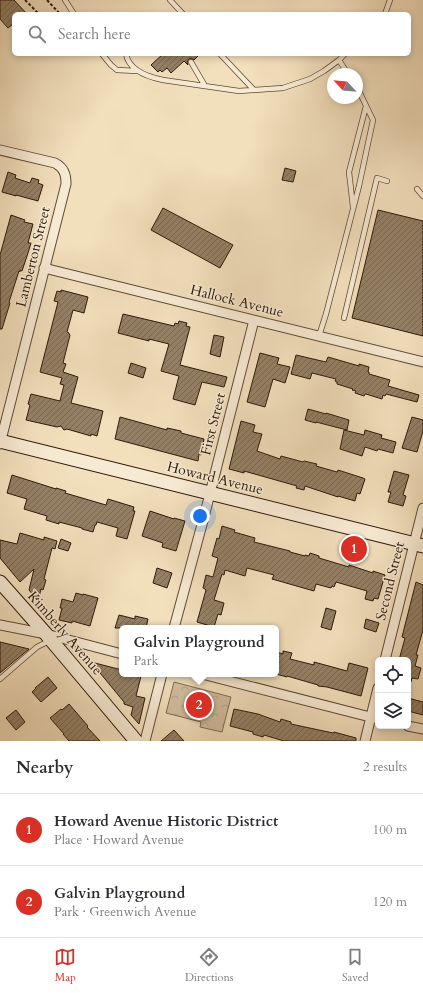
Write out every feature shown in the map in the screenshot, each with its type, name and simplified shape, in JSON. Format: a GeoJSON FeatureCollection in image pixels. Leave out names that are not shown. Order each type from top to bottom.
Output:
{"type":"FeatureCollection","features":[{"type":"Feature","properties":{"kind":"main road","name":"Howard Avenue"},"geometry":{"type":"LineString","coordinates":[[0,442],[419,545]]}},
{"type":"Feature","properties":{"kind":"main road","name":"Kimberly Avenue"},"geometry":{"type":"LineString","coordinates":[[0,582],[136,741]]}},
{"type":"Feature","properties":{"kind":"street","name":"Lamberton Street"},"geometry":{"type":"LineString","coordinates":[[0,150],[55,163],[64,170],[66,176],[66,184],[0,442]]}},
{"type":"Feature","properties":{"kind":"street","name":"Hallock Avenue"},"geometry":{"type":"LineString","coordinates":[[44,268],[423,362]]}},
{"type":"Feature","properties":{"kind":"street","name":"First Street"},"geometry":{"type":"LineString","coordinates":[[175,625],[254,320]]}},
{"type":"Feature","properties":{"kind":"street","name":"Second Street"},"geometry":{"type":"LineString","coordinates":[[386,657],[419,545],[423,508]]}},
{"type":"Feature","properties":{"kind":"street"},"geometry":{"type":"LineString","coordinates":[[0,625],[119,653]]}},
{"type":"Feature","properties":{"kind":"street"},"geometry":{"type":"LineString","coordinates":[[145,741],[161,677]]}},
{"type":"Feature","properties":{"kind":"street"},"geometry":{"type":"LineString","coordinates":[[214,677],[374,718]]}},
{"type":"Feature","properties":{"kind":"street"},"geometry":{"type":"LineString","coordinates":[[365,741],[374,718],[377,693]]}},
{"type":"Feature","properties":{"kind":"street"},"geometry":{"type":"LineString","coordinates":[[411,727],[423,730]]}},
{"type":"Feature","properties":{"kind":"lane"},"geometry":{"type":"LineString","coordinates":[[65,0],[73,12]]}},
{"type":"Feature","properties":{"kind":"lane"},"geometry":{"type":"LineString","coordinates":[[170,0],[181,12]]}},
{"type":"Feature","properties":{"kind":"lane"},"geometry":{"type":"LineString","coordinates":[[385,12],[390,0]]}},
{"type":"Feature","properties":{"kind":"lane"},"geometry":{"type":"LineString","coordinates":[[104,56],[117,70],[137,71]]}},
{"type":"Feature","properties":{"kind":"lane"},"geometry":{"type":"LineString","coordinates":[[126,56],[131,65],[137,71],[151,78],[239,91],[283,88],[310,79],[324,71],[343,56]]}},
{"type":"Feature","properties":{"kind":"lane"},"geometry":{"type":"LineString","coordinates":[[222,56],[254,90]]}},
{"type":"Feature","properties":{"kind":"lane"},"geometry":{"type":"LineString","coordinates":[[339,60],[344,68]]}},
{"type":"Feature","properties":{"kind":"lane"},"geometry":{"type":"LineString","coordinates":[[191,62],[205,86]]}},
{"type":"Feature","properties":{"kind":"lane"},"geometry":{"type":"LineString","coordinates":[[319,336],[353,210],[374,120],[363,100]]}},
{"type":"Feature","properties":{"kind":"lane"},"geometry":{"type":"LineString","coordinates":[[353,210],[349,172],[366,106]]}},
{"type":"Feature","properties":{"kind":"lane"},"geometry":{"type":"LineString","coordinates":[[344,318],[377,178],[387,181]]}},
{"type":"Feature","properties":{"kind":"lane"},"geometry":{"type":"LineString","coordinates":[[417,189],[423,196]]}},
{"type":"Feature","properties":{"kind":"lane"},"geometry":{"type":"LineString","coordinates":[[0,679],[48,637]]}},
{"type":"Feature","properties":{"kind":"path"},"geometry":{"type":"LineString","coordinates":[[25,0],[37,12]]}},
{"type":"Feature","properties":{"kind":"path"},"geometry":{"type":"LineString","coordinates":[[47,0],[58,12]]}},
{"type":"Feature","properties":{"kind":"green space"},"geometry":{"type":"Polygon","coordinates":[[[174,682],[231,697],[222,732],[200,727],[201,722],[166,713],[174,682]]]}},
{"type":"Feature","properties":{"kind":"building"},"geometry":{"type":"Polygon","coordinates":[[[0,0],[14,0],[25,12],[12,12],[12,25],[8,28],[0,19],[0,0]]]}},
{"type":"Feature","properties":{"kind":"building"},"geometry":{"type":"Polygon","coordinates":[[[161,56],[198,56],[194,60],[191,58],[189,59],[187,62],[188,65],[184,61],[171,73],[167,68],[162,72],[160,70],[158,72],[151,65],[161,56]]]}},
{"type":"Feature","properties":{"kind":"building"},"geometry":{"type":"Polygon","coordinates":[[[285,168],[296,171],[293,182],[282,180],[285,168]]]}},
{"type":"Feature","properties":{"kind":"building"},"geometry":{"type":"Polygon","coordinates":[[[8,172],[16,175],[15,178],[30,183],[32,178],[39,180],[38,183],[43,185],[38,201],[2,192],[8,172]]]}},
{"type":"Feature","properties":{"kind":"building"},"geometry":{"type":"Polygon","coordinates":[[[163,208],[233,245],[220,268],[151,230],[163,208]]]}},
{"type":"Feature","properties":{"kind":"building"},"geometry":{"type":"Polygon","coordinates":[[[378,210],[423,221],[423,336],[352,318],[378,210]]]}},
{"type":"Feature","properties":{"kind":"building"},"geometry":{"type":"Polygon","coordinates":[[[11,215],[25,220],[24,222],[33,224],[28,243],[31,243],[28,253],[22,271],[19,271],[2,329],[0,329],[0,255],[11,215]]]}},
{"type":"Feature","properties":{"kind":"building"},"geometry":{"type":"Polygon","coordinates":[[[61,290],[88,297],[84,313],[73,310],[67,332],[70,335],[63,363],[66,364],[63,372],[78,377],[71,403],[103,411],[97,436],[91,434],[91,436],[67,429],[64,430],[61,426],[57,427],[26,420],[31,394],[60,401],[64,385],[60,384],[62,378],[40,372],[58,302],[54,301],[57,291],[61,292],[61,290]]]}},
{"type":"Feature","properties":{"kind":"building"},"geometry":{"type":"Polygon","coordinates":[[[123,314],[174,326],[175,323],[178,324],[179,321],[187,323],[186,326],[190,327],[180,365],[227,377],[224,387],[202,382],[195,405],[173,399],[179,376],[161,371],[169,344],[149,339],[149,341],[118,333],[123,314]]]}},
{"type":"Feature","properties":{"kind":"building"},"geometry":{"type":"Polygon","coordinates":[[[214,335],[224,337],[220,357],[210,354],[214,335]]]}},
{"type":"Feature","properties":{"kind":"building"},"geometry":{"type":"Polygon","coordinates":[[[260,353],[279,358],[277,364],[290,367],[285,383],[273,379],[265,407],[247,402],[260,353]]]}},
{"type":"Feature","properties":{"kind":"building"},"geometry":{"type":"Polygon","coordinates":[[[296,355],[326,362],[328,357],[359,366],[359,364],[369,367],[369,374],[390,380],[388,386],[419,395],[417,402],[386,394],[385,396],[383,395],[382,399],[366,394],[364,396],[355,393],[356,391],[352,390],[353,389],[337,384],[335,381],[336,379],[312,373],[310,379],[291,374],[296,355]]]}},
{"type":"Feature","properties":{"kind":"building"},"geometry":{"type":"Polygon","coordinates":[[[131,363],[146,368],[143,378],[128,373],[131,363]]]}},
{"type":"Feature","properties":{"kind":"building"},"geometry":{"type":"Polygon","coordinates":[[[308,409],[349,420],[347,430],[305,420],[308,409]]]}},
{"type":"Feature","properties":{"kind":"building"},"geometry":{"type":"Polygon","coordinates":[[[120,417],[167,430],[167,428],[181,431],[181,433],[204,439],[201,455],[199,454],[198,461],[115,439],[120,417]]]}},
{"type":"Feature","properties":{"kind":"building"},"geometry":{"type":"Polygon","coordinates":[[[412,417],[423,420],[423,431],[417,452],[402,448],[412,417]]]}},
{"type":"Feature","properties":{"kind":"building"},"geometry":{"type":"Polygon","coordinates":[[[241,421],[255,425],[253,432],[262,434],[257,451],[280,459],[281,456],[317,464],[316,466],[337,472],[338,470],[363,478],[365,479],[360,494],[357,493],[355,501],[305,486],[304,490],[296,488],[297,486],[244,471],[244,473],[229,469],[241,421]]]}},
{"type":"Feature","properties":{"kind":"building"},"geometry":{"type":"Polygon","coordinates":[[[344,430],[364,435],[365,430],[382,435],[381,438],[396,442],[393,453],[378,449],[377,451],[365,447],[362,456],[340,449],[344,430]]]}},
{"type":"Feature","properties":{"kind":"building"},"geometry":{"type":"Polygon","coordinates":[[[394,471],[409,475],[403,495],[406,496],[403,506],[388,502],[391,492],[388,492],[394,471]]]}},
{"type":"Feature","properties":{"kind":"building"},"geometry":{"type":"Polygon","coordinates":[[[12,475],[106,505],[108,499],[134,507],[133,511],[135,511],[127,539],[116,536],[118,528],[97,522],[93,532],[59,522],[59,524],[46,520],[47,516],[24,509],[27,499],[7,493],[12,475]]]}},
{"type":"Feature","properties":{"kind":"building"},"geometry":{"type":"Polygon","coordinates":[[[150,511],[185,521],[176,551],[162,547],[163,543],[142,536],[150,511]]]}},
{"type":"Feature","properties":{"kind":"building"},"geometry":{"type":"Polygon","coordinates":[[[222,526],[235,530],[234,532],[255,538],[254,542],[305,556],[309,556],[310,553],[319,556],[319,558],[349,567],[349,565],[373,573],[373,571],[385,575],[378,599],[374,598],[373,601],[365,599],[367,591],[336,582],[334,587],[332,586],[331,588],[316,584],[314,591],[272,579],[274,575],[247,568],[245,576],[225,570],[224,575],[222,574],[214,600],[224,603],[221,615],[218,614],[215,625],[207,625],[197,622],[206,590],[203,588],[206,575],[213,577],[218,558],[212,556],[217,538],[219,539],[222,526]]]}},
{"type":"Feature","properties":{"kind":"building"},"geometry":{"type":"Polygon","coordinates":[[[20,533],[44,540],[44,537],[57,541],[55,549],[52,548],[44,579],[46,580],[43,590],[41,589],[38,601],[29,590],[34,569],[20,582],[0,558],[0,540],[17,544],[20,533]]]}},
{"type":"Feature","properties":{"kind":"building"},"geometry":{"type":"Polygon","coordinates":[[[61,539],[71,543],[68,551],[58,548],[61,539]]]}},
{"type":"Feature","properties":{"kind":"building"},"geometry":{"type":"Polygon","coordinates":[[[157,568],[172,573],[167,588],[153,583],[157,568]]]}},
{"type":"Feature","properties":{"kind":"building"},"geometry":{"type":"Polygon","coordinates":[[[416,582],[423,585],[423,630],[416,655],[418,655],[415,666],[421,668],[418,679],[412,678],[411,682],[411,657],[400,657],[405,638],[402,637],[416,582]]]}},
{"type":"Feature","properties":{"kind":"building"},"geometry":{"type":"Polygon","coordinates":[[[76,593],[98,598],[90,626],[72,621],[72,623],[59,620],[62,608],[60,608],[62,599],[73,602],[76,593]]]}},
{"type":"Feature","properties":{"kind":"building"},"geometry":{"type":"Polygon","coordinates":[[[326,608],[336,611],[331,630],[321,627],[326,608]]]}},
{"type":"Feature","properties":{"kind":"building"},"geometry":{"type":"Polygon","coordinates":[[[119,615],[135,619],[135,616],[148,619],[147,625],[119,625],[119,628],[115,628],[119,615]]]}},
{"type":"Feature","properties":{"kind":"building"},"geometry":{"type":"Polygon","coordinates":[[[366,619],[379,623],[376,632],[364,628],[366,619]]]}},
{"type":"Feature","properties":{"kind":"building"},"geometry":{"type":"Polygon","coordinates":[[[0,642],[29,649],[0,673],[0,642]]]}},
{"type":"Feature","properties":{"kind":"building"},"geometry":{"type":"Polygon","coordinates":[[[283,651],[292,653],[290,659],[314,665],[314,662],[347,671],[349,663],[368,668],[361,696],[279,675],[279,653],[283,654],[283,651]]]}},
{"type":"Feature","properties":{"kind":"building"},"geometry":{"type":"Polygon","coordinates":[[[91,662],[119,669],[119,677],[141,677],[136,696],[145,698],[139,724],[131,715],[133,707],[124,704],[124,702],[91,662]]]}},
{"type":"Feature","properties":{"kind":"building"},"geometry":{"type":"Polygon","coordinates":[[[48,677],[57,688],[41,702],[32,692],[48,677]]]}},
{"type":"Feature","properties":{"kind":"building"},"geometry":{"type":"Polygon","coordinates":[[[411,699],[423,702],[423,715],[411,712],[411,699]]]}},
{"type":"Feature","properties":{"kind":"building"},"geometry":{"type":"Polygon","coordinates":[[[69,704],[100,741],[69,741],[63,734],[50,718],[69,704]]]}},
{"type":"Feature","properties":{"kind":"building"},"geometry":{"type":"Polygon","coordinates":[[[234,709],[258,714],[280,722],[281,719],[291,722],[291,724],[334,732],[356,738],[356,741],[284,741],[264,735],[263,737],[253,734],[253,732],[230,726],[234,709]]]}},
{"type":"Feature","properties":{"kind":"building"},"geometry":{"type":"Polygon","coordinates":[[[16,710],[25,722],[16,730],[6,718],[16,710]]]}},
{"type":"Feature","properties":{"kind":"building"},"geometry":{"type":"Polygon","coordinates":[[[174,730],[184,741],[161,741],[174,730]]]}},
{"type":"Feature","properties":{"kind":"place","name":"Howard Avenue Historic District"},"geometry":{"type":"Point","coordinates":[354,549]}},
{"type":"Feature","properties":{"kind":"place","name":"Galvin Playground"},"geometry":{"type":"Point","coordinates":[199,705]}}]}
